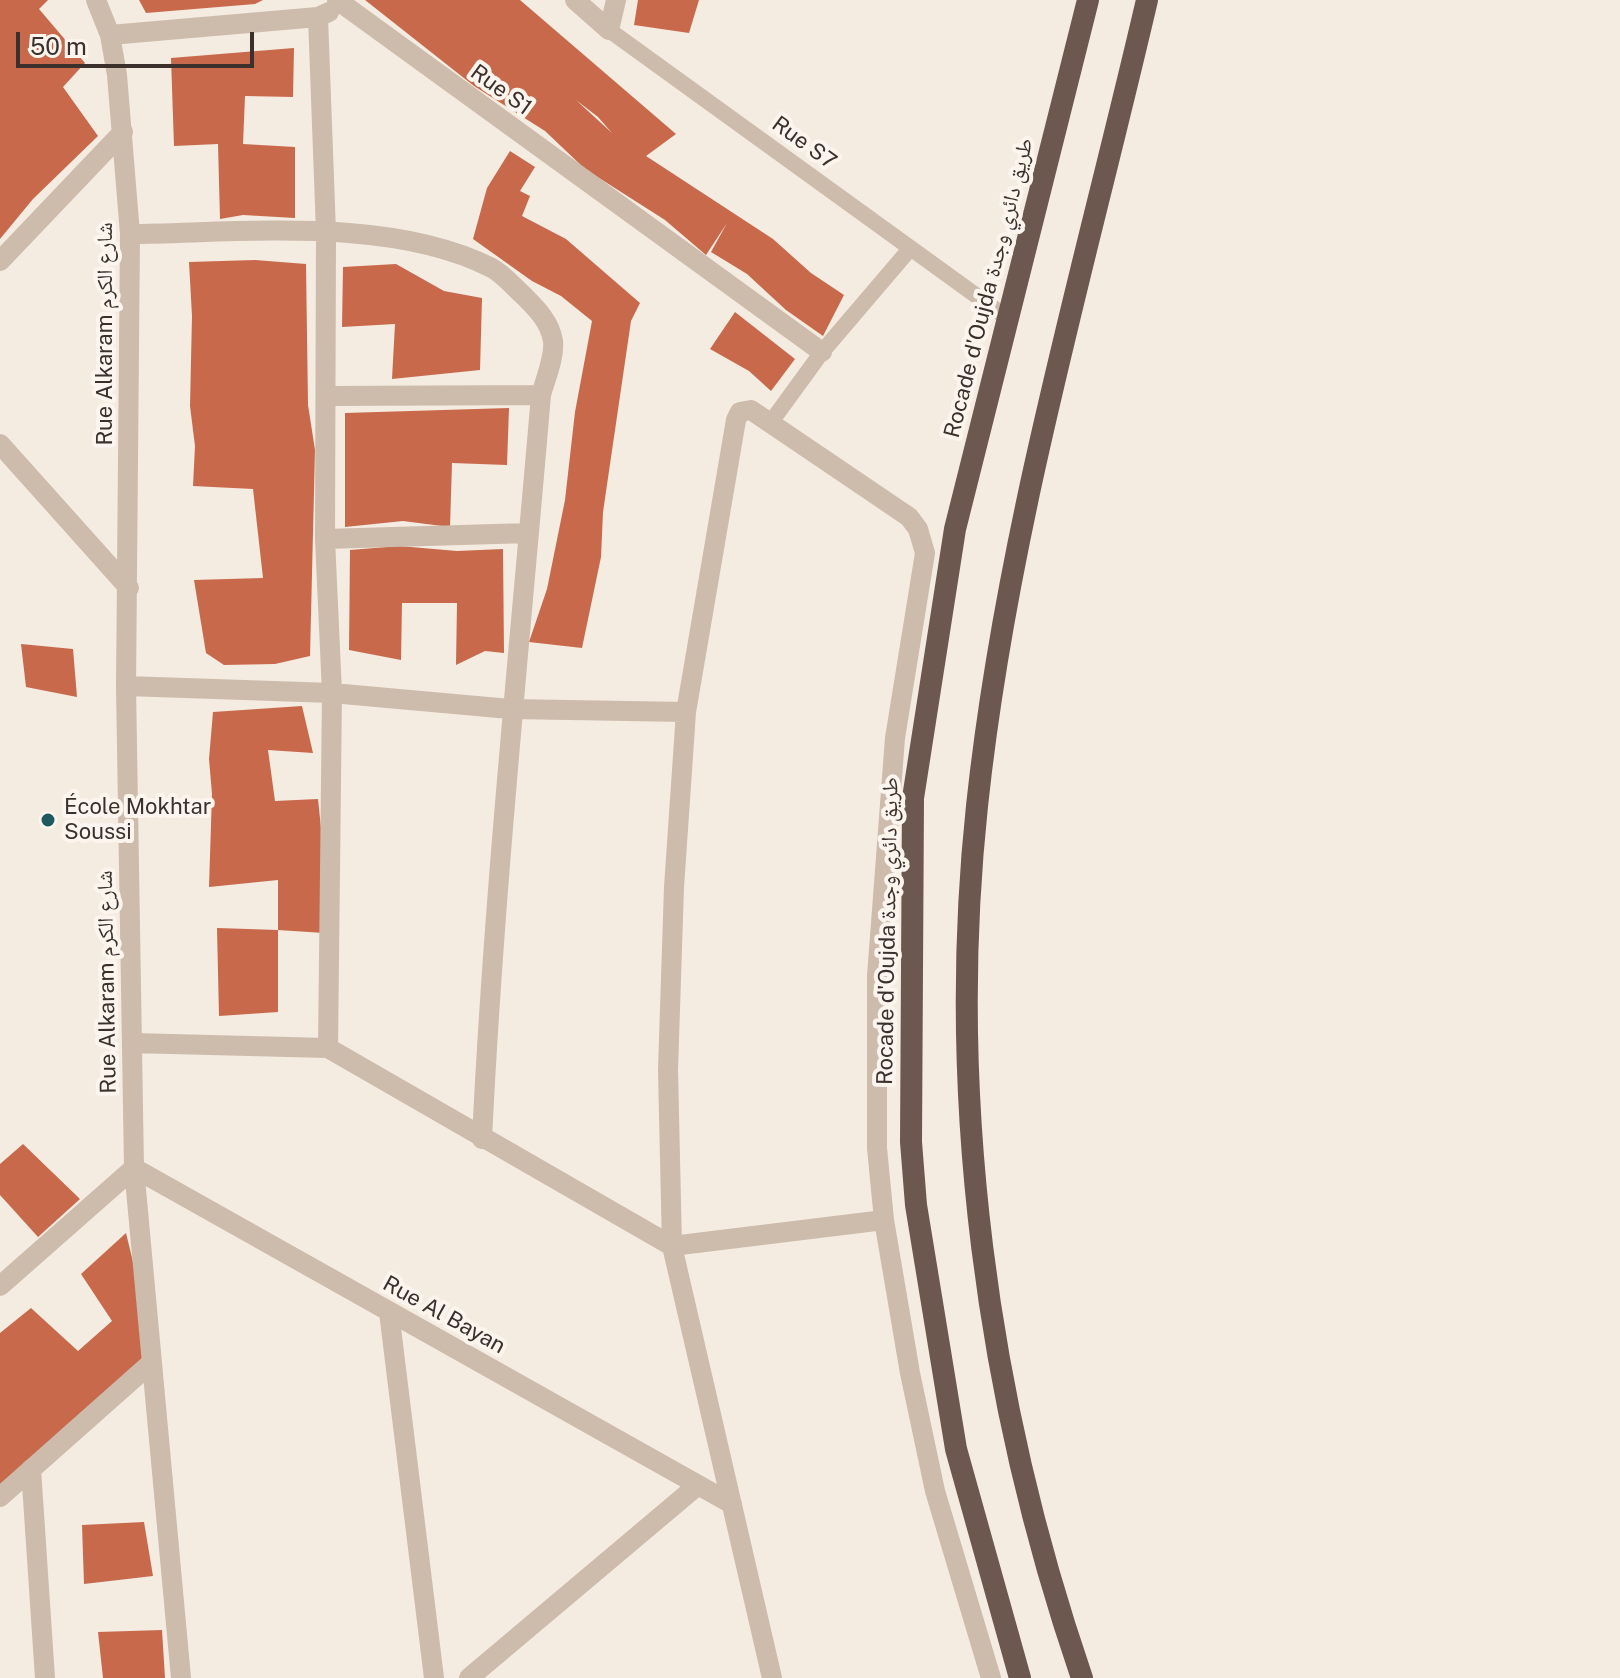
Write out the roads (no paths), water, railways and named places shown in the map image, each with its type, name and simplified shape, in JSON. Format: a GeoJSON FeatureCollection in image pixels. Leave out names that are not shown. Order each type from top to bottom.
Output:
{"type":"FeatureCollection","features":[{"type":"Feature","properties":{"kind":"highway","name":"Rocade d'Oujda طريق دائري وجدة"},"geometry":{"type":"LineString","coordinates":[[1020,1678],[956,1449],[916,1205],[911,1142],[913,798],[955,529],[1088,0]]}},
{"type":"Feature","properties":{"kind":"highway"},"geometry":{"type":"LineString","coordinates":[[1082,1678],[1060,1614],[1008,1407],[993,1312],[971,1138],[967,999],[970,897],[977,806],[1019,538],[1147,0]]}},
{"type":"Feature","properties":{"kind":"street","name":"Rue Alkaram شارع الكرم"},"geometry":{"type":"LineString","coordinates":[[96,0],[110,35],[123,132],[130,234],[126,686],[134,1168],[181,1678]]}},
{"type":"Feature","properties":{"kind":"street","name":"Rue S7"},"geometry":{"type":"LineString","coordinates":[[575,0],[609,30]]}},
{"type":"Feature","properties":{"kind":"street"},"geometry":{"type":"LineString","coordinates":[[609,30],[616,0]]}},
{"type":"Feature","properties":{"kind":"street","name":"Rue S1"},"geometry":{"type":"LineString","coordinates":[[110,35],[318,17],[340,3],[822,352]]}},
{"type":"Feature","properties":{"kind":"street"},"geometry":{"type":"LineString","coordinates":[[318,17],[326,232],[328,396],[325,539],[332,693],[328,1048]]}},
{"type":"Feature","properties":{"kind":"street"},"geometry":{"type":"LineString","coordinates":[[0,261],[123,132]]}},
{"type":"Feature","properties":{"kind":"street"},"geometry":{"type":"LineString","coordinates":[[130,234],[326,232],[404,241],[458,254],[495,270],[539,310],[548,327],[554,344],[541,395],[510,709],[490,978],[482,1139]]}},
{"type":"Feature","properties":{"kind":"street"},"geometry":{"type":"LineString","coordinates":[[328,396],[541,395]]}},
{"type":"Feature","properties":{"kind":"street"},"geometry":{"type":"LineString","coordinates":[[772,1678],[672,1246],[668,1070],[674,887],[686,712],[736,420],[740,412],[751,410],[909,517],[918,529],[925,553],[895,738],[877,976],[877,1148],[884,1220],[910,1373],[935,1491],[991,1678]]}},
{"type":"Feature","properties":{"kind":"street"},"geometry":{"type":"LineString","coordinates":[[0,444],[129,588]]}},
{"type":"Feature","properties":{"kind":"street"},"geometry":{"type":"LineString","coordinates":[[325,539],[529,533]]}},
{"type":"Feature","properties":{"kind":"street"},"geometry":{"type":"LineString","coordinates":[[126,686],[332,693],[510,709],[686,712]]}},
{"type":"Feature","properties":{"kind":"street"},"geometry":{"type":"LineString","coordinates":[[132,1043],[328,1048],[672,1246],[884,1220]]}},
{"type":"Feature","properties":{"kind":"street"},"geometry":{"type":"LineString","coordinates":[[0,1286],[134,1168]]}},
{"type":"Feature","properties":{"kind":"street","name":"Rue Al Bayan"},"geometry":{"type":"LineString","coordinates":[[134,1168],[732,1504]]}},
{"type":"Feature","properties":{"kind":"street"},"geometry":{"type":"LineString","coordinates":[[389,1312],[434,1678]]}},
{"type":"Feature","properties":{"kind":"street"},"geometry":{"type":"LineString","coordinates":[[0,1497],[150,1364]]}},
{"type":"Feature","properties":{"kind":"street"},"geometry":{"type":"LineString","coordinates":[[31,1469],[45,1678]]}},
{"type":"Feature","properties":{"kind":"street"},"geometry":{"type":"LineString","coordinates":[[469,1678],[698,1485]]}},
{"type":"Feature","properties":{"kind":"lane","name":"Rue S7"},"geometry":{"type":"LineString","coordinates":[[609,30],[909,250],[1010,320]]}},
{"type":"Feature","properties":{"kind":"lane"},"geometry":{"type":"LineString","coordinates":[[771,422],[822,352],[909,250]]}},
{"type":"Feature","properties":{"kind":"place","name":"École Mokhtar Soussi"},"geometry":{"type":"Point","coordinates":[48,820]}}]}
